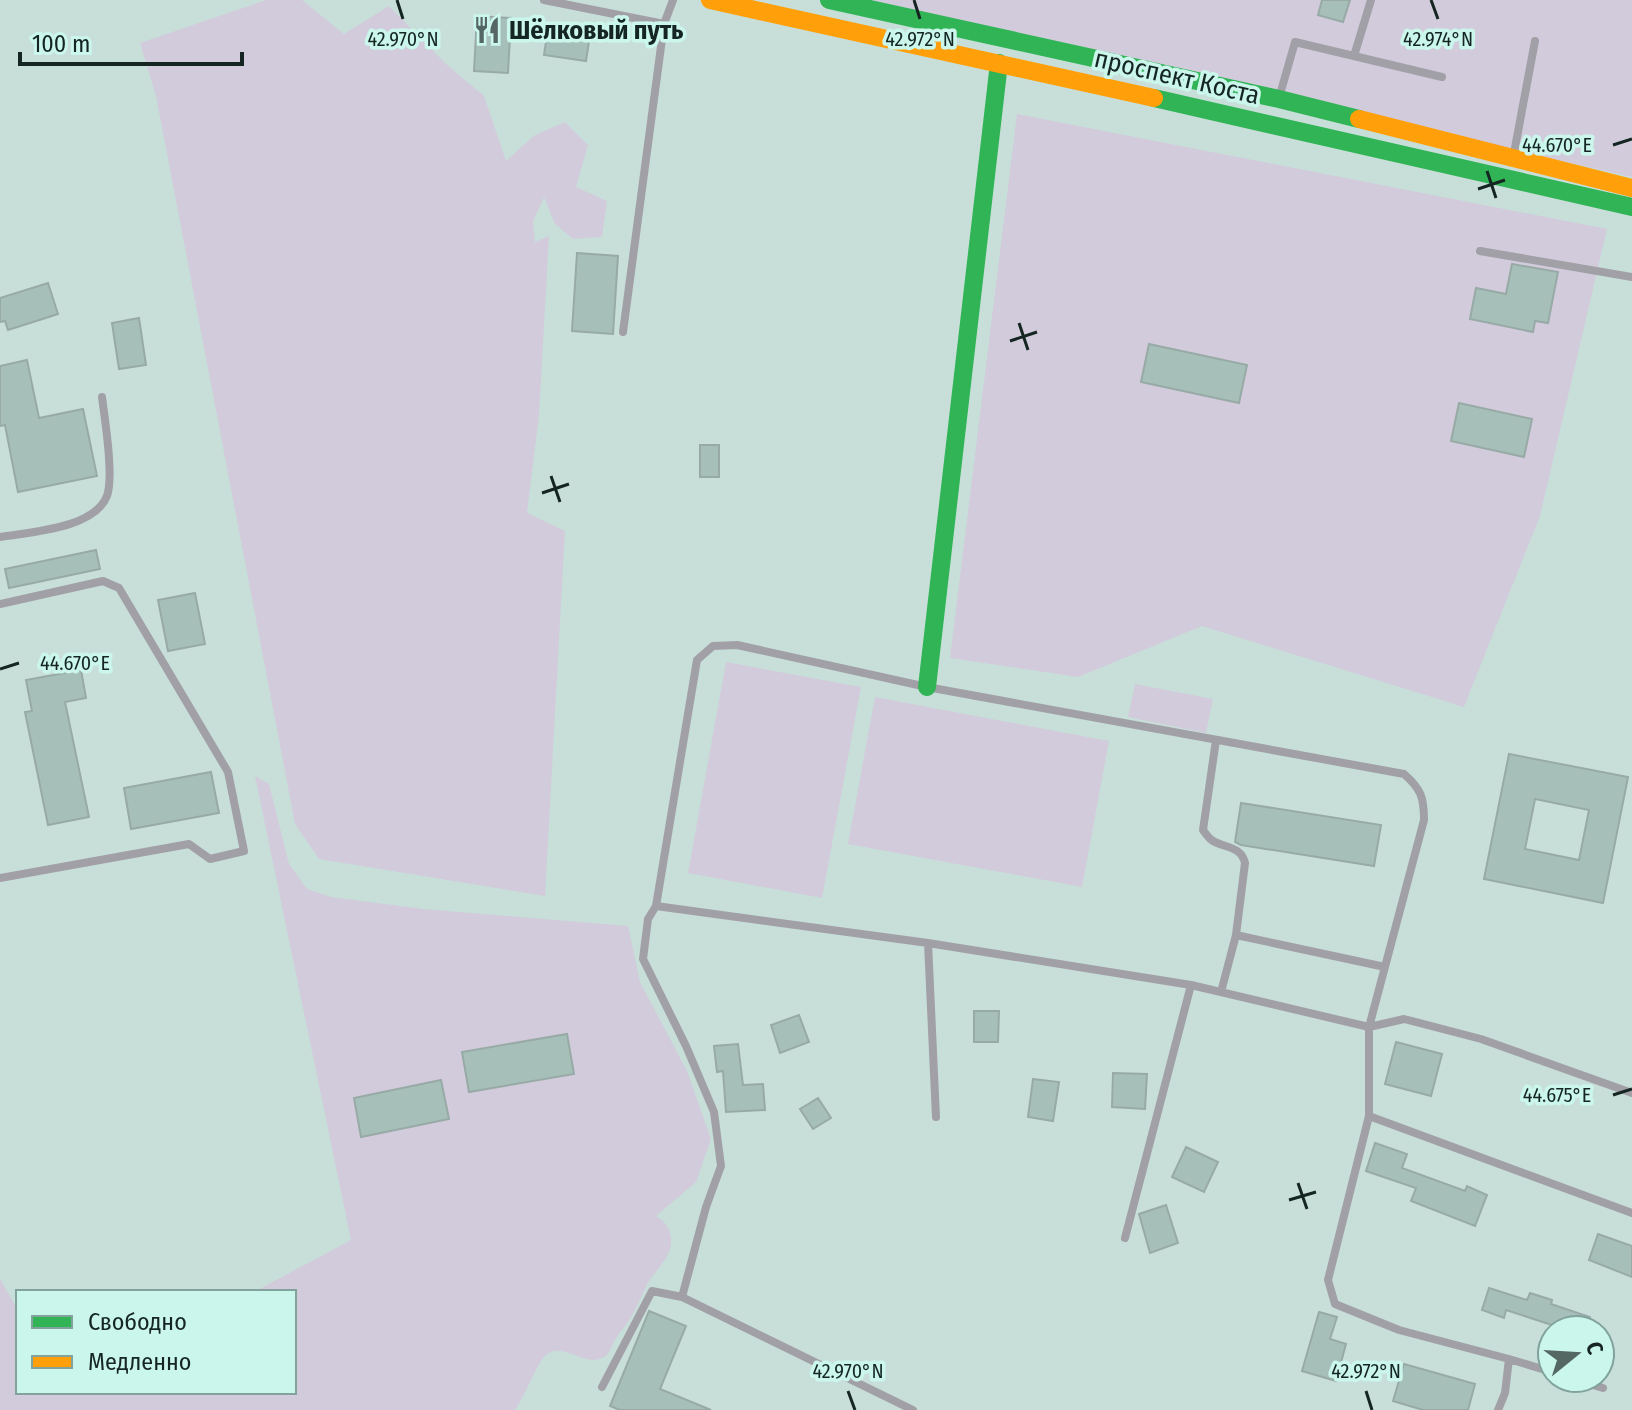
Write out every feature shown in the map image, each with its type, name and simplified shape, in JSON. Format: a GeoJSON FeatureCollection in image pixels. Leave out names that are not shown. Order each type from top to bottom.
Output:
{"type":"FeatureCollection","features":[{"type":"Feature","properties":{"kind":"main road","name":"проспект Коста"},"geometry":{"type":"LineString","coordinates":[[710,0],[1632,207]]}},
{"type":"Feature","properties":{"kind":"main road","name":"проспект Коста"},"geometry":{"type":"LineString","coordinates":[[829,0],[1279,99],[1632,188]]}},
{"type":"Feature","properties":{"kind":"main road"},"geometry":{"type":"LineString","coordinates":[[927,687],[999,63]]}},
{"type":"Feature","properties":{"kind":"lane"},"geometry":{"type":"LineString","coordinates":[[544,0],[664,24]]}},
{"type":"Feature","properties":{"kind":"lane"},"geometry":{"type":"LineString","coordinates":[[623,332],[664,24],[673,0]]}},
{"type":"Feature","properties":{"kind":"lane"},"geometry":{"type":"LineString","coordinates":[[1354,56],[1371,0]]}},
{"type":"Feature","properties":{"kind":"lane"},"geometry":{"type":"LineString","coordinates":[[1513,158],[1535,41]]}},
{"type":"Feature","properties":{"kind":"lane"},"geometry":{"type":"LineString","coordinates":[[1279,99],[1295,42],[1442,77]]}},
{"type":"Feature","properties":{"kind":"lane"},"geometry":{"type":"LineString","coordinates":[[1480,251],[1632,277]]}},
{"type":"Feature","properties":{"kind":"lane"},"geometry":{"type":"LineString","coordinates":[[0,537],[59,527],[85,519],[106,497],[110,467],[102,397]]}},
{"type":"Feature","properties":{"kind":"lane"},"geometry":{"type":"LineString","coordinates":[[0,604],[103,581],[119,588],[228,772],[244,851],[210,859],[189,844],[0,878]]}},
{"type":"Feature","properties":{"kind":"lane"},"geometry":{"type":"LineString","coordinates":[[682,1297],[706,1207],[721,1166],[714,1112],[643,959],[648,919],[656,906],[697,660],[713,646],[737,645],[927,687],[1404,774],[1424,800],[1424,820],[1369,1027],[1369,1116],[1328,1280],[1335,1304],[1399,1330],[1536,1367]]}},
{"type":"Feature","properties":{"kind":"lane"},"geometry":{"type":"LineString","coordinates":[[1216,740],[1203,830],[1210,840],[1235,849],[1244,857],[1245,863],[1236,935],[1221,992]]}},
{"type":"Feature","properties":{"kind":"lane"},"geometry":{"type":"LineString","coordinates":[[656,906],[928,943],[1191,985],[1369,1027],[1404,1019],[1481,1039],[1632,1093]]}},
{"type":"Feature","properties":{"kind":"lane"},"geometry":{"type":"LineString","coordinates":[[1236,935],[1385,967]]}},
{"type":"Feature","properties":{"kind":"lane"},"geometry":{"type":"LineString","coordinates":[[928,943],[936,1117]]}},
{"type":"Feature","properties":{"kind":"lane"},"geometry":{"type":"LineString","coordinates":[[1125,1238],[1191,985]]}},
{"type":"Feature","properties":{"kind":"lane"},"geometry":{"type":"LineString","coordinates":[[1369,1116],[1632,1213]]}},
{"type":"Feature","properties":{"kind":"lane"},"geometry":{"type":"LineString","coordinates":[[602,1387],[652,1291],[682,1297],[913,1410]]}},
{"type":"Feature","properties":{"kind":"lane"},"geometry":{"type":"LineString","coordinates":[[1498,1410],[1505,1393],[1509,1359]]}},
{"type":"Feature","properties":{"kind":"shaded area"},"geometry":{"type":"Polygon","coordinates":[[[266,0],[302,0],[344,34],[389,6],[446,64],[484,96],[506,161],[535,135],[565,122],[588,145],[576,187],[607,201],[602,237],[573,239],[555,224],[544,197],[533,222],[535,242],[549,236],[539,415],[527,513],[565,531],[545,896],[319,859],[295,824],[156,96],[140,43],[266,0]]]}},
{"type":"Feature","properties":{"kind":"shaded area"},"geometry":{"type":"Polygon","coordinates":[[[849,0],[1632,0],[1632,177],[849,0]]]}},
{"type":"Feature","properties":{"kind":"shaded area"},"geometry":{"type":"Polygon","coordinates":[[[1017,114],[1607,229],[1540,516],[1464,707],[1202,626],[1078,677],[950,658],[1017,114]]]}},
{"type":"Feature","properties":{"kind":"shaded area"},"geometry":{"type":"Polygon","coordinates":[[[726,662],[861,687],[822,898],[688,873],[726,662]]]}},
{"type":"Feature","properties":{"kind":"shaded area"},"geometry":{"type":"Polygon","coordinates":[[[1135,684],[1213,699],[1206,733],[1128,717],[1135,684]]]}},
{"type":"Feature","properties":{"kind":"shaded area"},"geometry":{"type":"Polygon","coordinates":[[[875,697],[1109,741],[1082,887],[848,844],[875,697]]]}},
{"type":"Feature","properties":{"kind":"shaded area"},"geometry":{"type":"Polygon","coordinates":[[[255,776],[269,784],[289,864],[307,889],[331,897],[423,909],[628,926],[640,982],[687,1071],[711,1139],[696,1182],[656,1216],[670,1232],[669,1252],[608,1353],[597,1360],[559,1351],[545,1356],[515,1410],[0,1410],[0,1279],[16,1307],[16,1394],[296,1394],[296,1290],[258,1290],[351,1240],[255,776]]]}},
{"type":"Feature","properties":{"kind":"building"},"geometry":{"type":"Polygon","coordinates":[[[1322,0],[1350,0],[1343,22],[1318,15],[1322,0]]]}},
{"type":"Feature","properties":{"kind":"building"},"geometry":{"type":"Polygon","coordinates":[[[477,16],[511,18],[508,73],[474,71],[477,16]]]}},
{"type":"Feature","properties":{"kind":"building"},"geometry":{"type":"Polygon","coordinates":[[[548,28],[590,35],[586,61],[544,55],[548,28]]]}},
{"type":"Feature","properties":{"kind":"building"},"geometry":{"type":"Polygon","coordinates":[[[577,253],[618,256],[613,334],[572,331],[577,253]]]}},
{"type":"Feature","properties":{"kind":"building"},"geometry":{"type":"Polygon","coordinates":[[[1512,264],[1558,272],[1548,323],[1535,321],[1533,332],[1470,319],[1476,288],[1506,294],[1512,264]]]}},
{"type":"Feature","properties":{"kind":"building"},"geometry":{"type":"Polygon","coordinates":[[[48,283],[58,314],[8,330],[5,321],[0,322],[0,298],[48,283]]]}},
{"type":"Feature","properties":{"kind":"building"},"geometry":{"type":"Polygon","coordinates":[[[139,318],[146,365],[119,369],[112,323],[139,318]]]}},
{"type":"Feature","properties":{"kind":"building"},"geometry":{"type":"Polygon","coordinates":[[[1149,344],[1247,365],[1239,403],[1141,382],[1149,344]]]}},
{"type":"Feature","properties":{"kind":"building"},"geometry":{"type":"Polygon","coordinates":[[[27,360],[39,418],[83,409],[97,476],[18,492],[5,425],[0,426],[0,366],[27,360]]]}},
{"type":"Feature","properties":{"kind":"building"},"geometry":{"type":"Polygon","coordinates":[[[1459,403],[1532,419],[1524,457],[1451,441],[1459,403]]]}},
{"type":"Feature","properties":{"kind":"building"},"geometry":{"type":"Polygon","coordinates":[[[700,445],[719,445],[719,477],[700,477],[700,445]]]}},
{"type":"Feature","properties":{"kind":"building"},"geometry":{"type":"Polygon","coordinates":[[[96,550],[100,569],[9,588],[5,569],[96,550]]]}},
{"type":"Feature","properties":{"kind":"building"},"geometry":{"type":"Polygon","coordinates":[[[195,593],[205,644],[168,651],[158,600],[195,593]]]}},
{"type":"Feature","properties":{"kind":"building"},"geometry":{"type":"Polygon","coordinates":[[[81,670],[86,698],[65,702],[89,817],[48,825],[25,712],[32,711],[26,680],[81,670]]]}},
{"type":"Feature","properties":{"kind":"building"},"geometry":{"type":"Polygon","coordinates":[[[1509,754],[1628,777],[1603,903],[1484,879],[1509,754]],[[1535,799],[1525,849],[1579,860],[1589,810],[1535,799]]]}},
{"type":"Feature","properties":{"kind":"building"},"geometry":{"type":"Polygon","coordinates":[[[211,772],[219,813],[131,829],[124,788],[211,772]]]}},
{"type":"Feature","properties":{"kind":"building"},"geometry":{"type":"Polygon","coordinates":[[[1241,803],[1381,825],[1374,866],[1241,845],[1235,842],[1241,803]]]}},
{"type":"Feature","properties":{"kind":"building"},"geometry":{"type":"Polygon","coordinates":[[[974,1011],[999,1011],[998,1042],[974,1042],[974,1011]]]}},
{"type":"Feature","properties":{"kind":"building"},"geometry":{"type":"Polygon","coordinates":[[[799,1015],[809,1042],[780,1053],[771,1025],[799,1015]]]}},
{"type":"Feature","properties":{"kind":"building"},"geometry":{"type":"Polygon","coordinates":[[[567,1034],[574,1074],[469,1092],[462,1052],[567,1034]]]}},
{"type":"Feature","properties":{"kind":"building"},"geometry":{"type":"Polygon","coordinates":[[[1396,1042],[1442,1054],[1431,1096],[1385,1084],[1396,1042]]]}},
{"type":"Feature","properties":{"kind":"building"},"geometry":{"type":"Polygon","coordinates":[[[738,1044],[743,1085],[763,1084],[765,1110],[726,1112],[723,1071],[717,1072],[714,1046],[738,1044]]]}},
{"type":"Feature","properties":{"kind":"building"},"geometry":{"type":"Polygon","coordinates":[[[1113,1073],[1147,1074],[1145,1109],[1112,1107],[1113,1073]]]}},
{"type":"Feature","properties":{"kind":"building"},"geometry":{"type":"Polygon","coordinates":[[[1033,1079],[1059,1082],[1053,1121],[1028,1117],[1033,1079]]]}},
{"type":"Feature","properties":{"kind":"building"},"geometry":{"type":"Polygon","coordinates":[[[441,1080],[449,1119],[361,1137],[354,1098],[441,1080]]]}},
{"type":"Feature","properties":{"kind":"building"},"geometry":{"type":"Polygon","coordinates":[[[818,1098],[831,1118],[813,1129],[800,1109],[818,1098]]]}},
{"type":"Feature","properties":{"kind":"building"},"geometry":{"type":"Polygon","coordinates":[[[1375,1143],[1407,1154],[1402,1168],[1465,1191],[1467,1186],[1487,1195],[1475,1226],[1411,1201],[1416,1188],[1366,1171],[1375,1143]]]}},
{"type":"Feature","properties":{"kind":"building"},"geometry":{"type":"Polygon","coordinates":[[[1186,1147],[1218,1162],[1204,1192],[1172,1177],[1186,1147]]]}},
{"type":"Feature","properties":{"kind":"building"},"geometry":{"type":"Polygon","coordinates":[[[1166,1205],[1178,1243],[1150,1253],[1139,1214],[1166,1205]]]}},
{"type":"Feature","properties":{"kind":"building"},"geometry":{"type":"Polygon","coordinates":[[[1598,1234],[1632,1246],[1632,1277],[1589,1260],[1598,1234]]]}},
{"type":"Feature","properties":{"kind":"building"},"geometry":{"type":"Polygon","coordinates":[[[1489,1288],[1527,1300],[1530,1293],[1581,1314],[1536,1314],[1536,1320],[1506,1310],[1504,1318],[1482,1310],[1489,1288]]]}},
{"type":"Feature","properties":{"kind":"building"},"geometry":{"type":"Polygon","coordinates":[[[649,1311],[686,1326],[660,1389],[711,1410],[620,1410],[610,1406],[649,1311]]]}},
{"type":"Feature","properties":{"kind":"building"},"geometry":{"type":"Polygon","coordinates":[[[1319,1312],[1337,1317],[1330,1339],[1346,1344],[1336,1381],[1302,1371],[1319,1312]]]}},
{"type":"Feature","properties":{"kind":"building"},"geometry":{"type":"Polygon","coordinates":[[[1404,1364],[1475,1384],[1468,1410],[1423,1410],[1393,1401],[1404,1364]]]}},
{"type":"Feature","properties":{"kind":"traffic: fast"},"geometry":{"type":"LineString","coordinates":[[829,0],[1359,119]]}},
{"type":"Feature","properties":{"kind":"traffic: fast"},"geometry":{"type":"LineString","coordinates":[[927,687],[999,63]]}},
{"type":"Feature","properties":{"kind":"traffic: fast"},"geometry":{"type":"LineString","coordinates":[[1154,98],[1632,207]]}},
{"type":"Feature","properties":{"kind":"traffic: slow"},"geometry":{"type":"LineString","coordinates":[[710,0],[1154,98]]}},
{"type":"Feature","properties":{"kind":"traffic: slow"},"geometry":{"type":"LineString","coordinates":[[1359,119],[1632,188]]}},
{"type":"Feature","properties":{"kind":"place","name":"Шёлковый путь"},"geometry":{"type":"Point","coordinates":[487,30]}}]}
